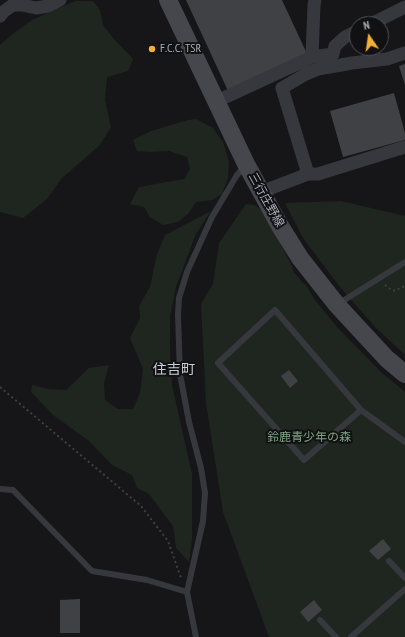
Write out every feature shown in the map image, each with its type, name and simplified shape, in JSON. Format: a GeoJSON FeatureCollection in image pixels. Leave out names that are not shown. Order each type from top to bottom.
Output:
{"type":"FeatureCollection","features":[{"type":"Feature","properties":{"kind":"main road","name":"三行庄野線"},"geometry":{"type":"LineString","coordinates":[[168,0],[246,164],[280,226],[300,258],[337,304],[387,359],[405,374]]}},
{"type":"Feature","properties":{"kind":"street"},"geometry":{"type":"LineString","coordinates":[[0,16],[13,5],[36,8],[48,6],[60,0]]}},
{"type":"Feature","properties":{"kind":"street"},"geometry":{"type":"LineString","coordinates":[[312,57],[315,0]]}},
{"type":"Feature","properties":{"kind":"street"},"geometry":{"type":"LineString","coordinates":[[387,16],[405,7]]}},
{"type":"Feature","properties":{"kind":"street"},"geometry":{"type":"LineString","coordinates":[[335,60],[335,46],[349,35]]}},
{"type":"Feature","properties":{"kind":"street"},"geometry":{"type":"LineString","coordinates":[[217,102],[312,57],[335,60],[387,59],[405,53]]}},
{"type":"Feature","properties":{"kind":"street"},"geometry":{"type":"LineString","coordinates":[[308,174],[282,88],[335,60]]}},
{"type":"Feature","properties":{"kind":"street"},"geometry":{"type":"LineString","coordinates":[[261,192],[308,174],[318,174],[405,148]]}},
{"type":"Feature","properties":{"kind":"lane"},"geometry":{"type":"LineString","coordinates":[[196,637],[186,592],[203,521],[205,492],[180,374],[178,351],[179,298],[187,272],[212,217],[237,175],[246,164]]}},
{"type":"Feature","properties":{"kind":"lane"},"geometry":{"type":"LineString","coordinates":[[337,304],[405,262]]}},
{"type":"Feature","properties":{"kind":"lane"},"geometry":{"type":"LineString","coordinates":[[361,410],[304,460],[218,363],[275,310],[361,410],[405,442]]}},
{"type":"Feature","properties":{"kind":"lane"},"geometry":{"type":"LineString","coordinates":[[0,488],[13,490],[92,571],[147,580],[186,592]]}},
{"type":"Feature","properties":{"kind":"lane"},"geometry":{"type":"LineString","coordinates":[[389,561],[405,578]]}},
{"type":"Feature","properties":{"kind":"lane"},"geometry":{"type":"LineString","coordinates":[[351,637],[405,590]]}},
{"type":"Feature","properties":{"kind":"lane"},"geometry":{"type":"LineString","coordinates":[[320,620],[336,637]]}},
{"type":"Feature","properties":{"kind":"path"},"geometry":{"type":"LineString","coordinates":[[378,278],[393,291],[405,286]]}},
{"type":"Feature","properties":{"kind":"path"},"geometry":{"type":"LineString","coordinates":[[0,387],[141,506],[168,541],[186,592]]}},
{"type":"Feature","properties":{"kind":"green space"},"geometry":{"type":"Polygon","coordinates":[[[75,1],[93,1],[100,10],[103,25],[133,59],[128,71],[107,77],[105,100],[111,127],[100,145],[62,178],[47,199],[23,218],[0,212],[0,45],[32,20],[75,1]]]}},
{"type":"Feature","properties":{"kind":"green space"},"geometry":{"type":"Polygon","coordinates":[[[196,119],[213,128],[223,142],[229,161],[228,178],[222,194],[212,200],[196,202],[188,214],[178,222],[163,225],[150,217],[144,207],[130,204],[139,187],[184,179],[190,169],[187,157],[169,151],[137,151],[133,140],[151,131],[196,119]]]}},
{"type":"Feature","properties":{"kind":"green space"},"geometry":{"type":"Polygon","coordinates":[[[341,201],[405,216],[405,355],[376,328],[340,287],[303,238],[285,203],[341,201]]]}},
{"type":"Feature","properties":{"kind":"green space","name":"鈴鹿青少年の森"},"geometry":{"type":"Polygon","coordinates":[[[246,204],[255,205],[265,213],[292,266],[293,271],[306,285],[315,300],[338,328],[381,372],[405,392],[405,637],[269,637],[223,512],[206,403],[201,304],[213,284],[219,243],[246,204]]]}},
{"type":"Feature","properties":{"kind":"green space"},"geometry":{"type":"Polygon","coordinates":[[[211,211],[196,234],[176,287],[170,317],[172,385],[192,474],[192,539],[189,562],[176,548],[173,526],[149,494],[137,488],[132,475],[112,465],[89,441],[53,415],[31,392],[32,385],[48,389],[66,390],[89,368],[109,365],[104,383],[105,400],[118,409],[133,409],[140,393],[143,369],[130,338],[140,318],[139,306],[150,287],[157,254],[165,235],[211,211]]]}},
{"type":"Feature","properties":{"kind":"building"},"geometry":{"type":"Polygon","coordinates":[[[186,0],[282,0],[308,56],[229,93],[186,0]]]}},
{"type":"Feature","properties":{"kind":"building"},"geometry":{"type":"Polygon","coordinates":[[[405,64],[405,85],[399,66],[405,64]]]}},
{"type":"Feature","properties":{"kind":"building"},"geometry":{"type":"Polygon","coordinates":[[[394,93],[405,133],[405,140],[343,157],[330,111],[394,93]]]}},
{"type":"Feature","properties":{"kind":"building"},"geometry":{"type":"Polygon","coordinates":[[[289,370],[298,381],[290,388],[281,376],[289,370]]]}},
{"type":"Feature","properties":{"kind":"building"},"geometry":{"type":"Polygon","coordinates":[[[383,539],[391,549],[378,560],[369,551],[383,539]]]}},
{"type":"Feature","properties":{"kind":"building"},"geometry":{"type":"Polygon","coordinates":[[[80,599],[80,633],[60,633],[60,600],[80,599]]]}},
{"type":"Feature","properties":{"kind":"building"},"geometry":{"type":"Polygon","coordinates":[[[314,600],[322,610],[308,622],[300,612],[314,600]]]}},
{"type":"Feature","properties":{"kind":"place","name":"F.C.C. TSR"},"geometry":{"type":"Point","coordinates":[152,49]}},
{"type":"Feature","properties":{"kind":"district","name":"住吉町"},"geometry":{"type":"Point","coordinates":[174,370]}}]}
